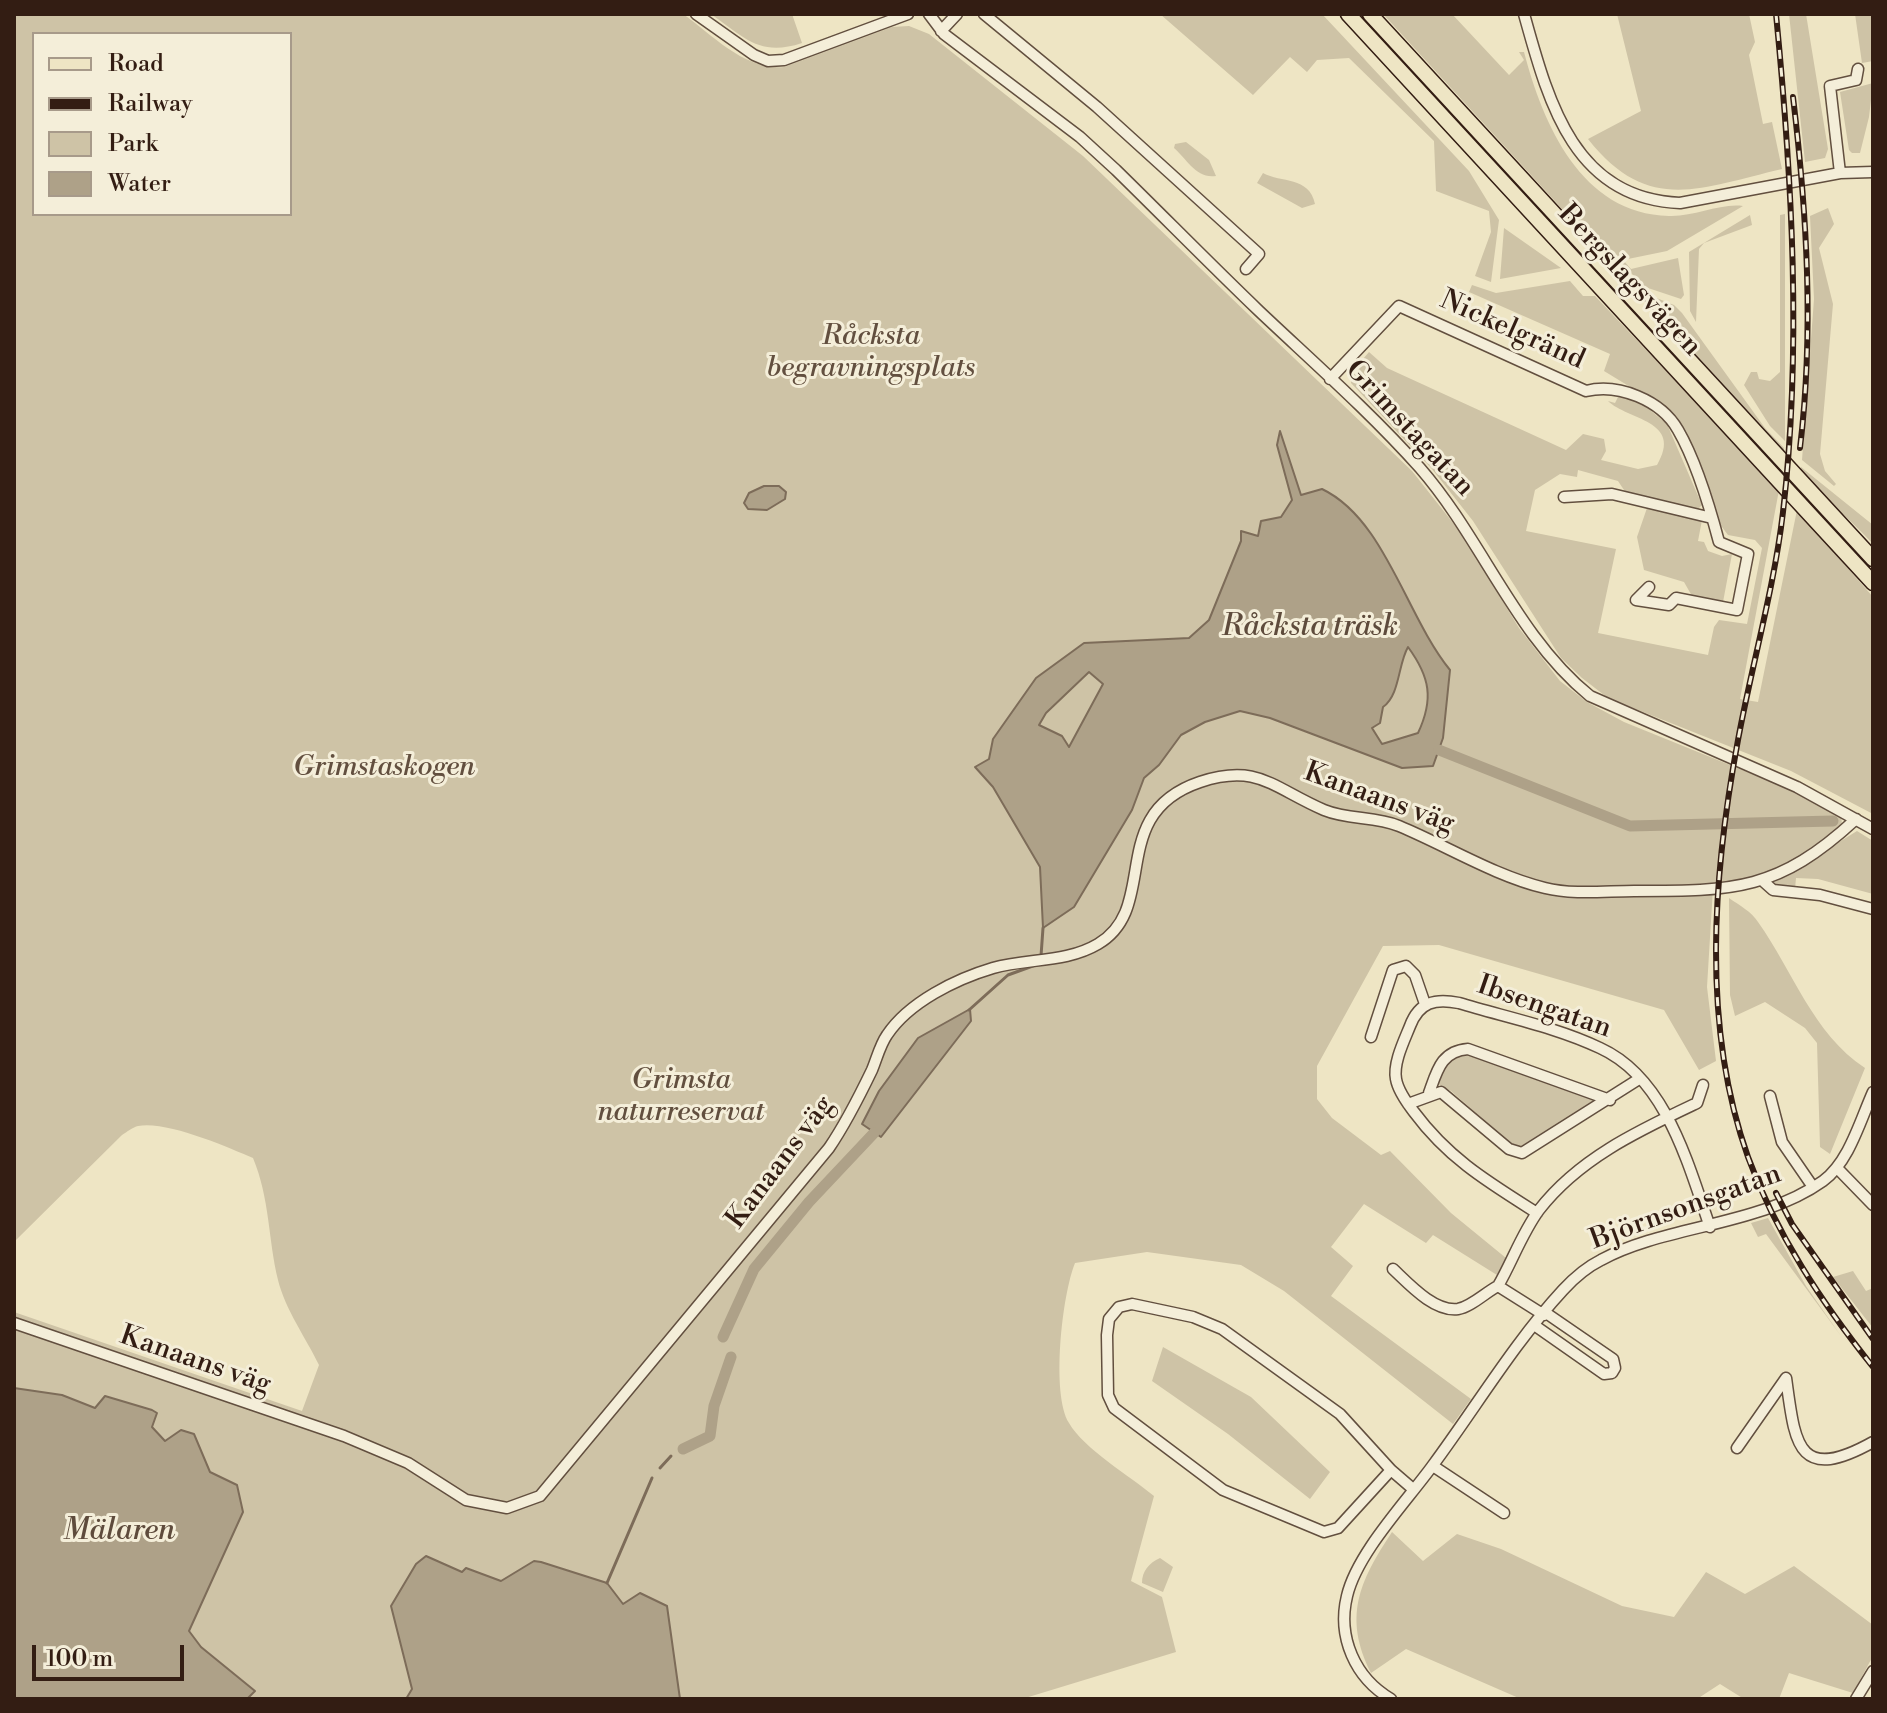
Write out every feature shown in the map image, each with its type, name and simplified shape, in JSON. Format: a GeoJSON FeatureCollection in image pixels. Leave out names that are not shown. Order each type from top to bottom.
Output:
{"type":"FeatureCollection","features":[{"type":"Feature","properties":{"kind":"main road","name":"Bergslagsvägen"},"geometry":{"type":"LineString","coordinates":[[1348,14],[1873,583]]}},
{"type":"Feature","properties":{"kind":"main road","name":"Bergslagsvägen"},"geometry":{"type":"LineString","coordinates":[[1370,14],[1873,559]]}},
{"type":"Feature","properties":{"kind":"street"},"geometry":{"type":"LineString","coordinates":[[696,14],[768,61],[784,60],[908,14]]}},
{"type":"Feature","properties":{"kind":"street","name":"Grimstagatan"},"geometry":{"type":"LineString","coordinates":[[929,14],[941,31],[1080,137],[1420,469],[1465,524],[1547,657],[1565,676],[1590,696],[1797,787],[1873,829]]}},
{"type":"Feature","properties":{"kind":"street"},"geometry":{"type":"LineString","coordinates":[[941,31],[957,14]]}},
{"type":"Feature","properties":{"kind":"street"},"geometry":{"type":"LineString","coordinates":[[984,14],[1097,107],[1259,254],[1246,269]]}},
{"type":"Feature","properties":{"kind":"street"},"geometry":{"type":"LineString","coordinates":[[1524,14],[1550,101],[1570,140],[1587,162],[1630,195],[1654,202],[1680,203],[1840,173],[1873,172]]}},
{"type":"Feature","properties":{"kind":"street"},"geometry":{"type":"LineString","coordinates":[[1840,173],[1830,86],[1856,80],[1858,69]]}},
{"type":"Feature","properties":{"kind":"street","name":"Nickelgränd"},"geometry":{"type":"LineString","coordinates":[[1330,379],[1399,306],[1586,391],[1609,388],[1650,403],[1677,429],[1719,542],[1748,554],[1737,610],[1676,598],[1669,605],[1661,606],[1636,600],[1649,587]]}},
{"type":"Feature","properties":{"kind":"street"},"geometry":{"type":"LineString","coordinates":[[1564,497],[1612,494],[1712,518]]}},
{"type":"Feature","properties":{"kind":"street","name":"Kanaans väg"},"geometry":{"type":"LineString","coordinates":[[14,1323],[344,1436],[408,1463],[466,1500],[507,1508],[540,1496],[829,1148],[851,1114],[885,1037],[906,1011],[984,971],[1044,961],[1096,946],[1117,930],[1126,914],[1141,841],[1151,815],[1169,795],[1237,773],[1254,775],[1326,811],[1396,824],[1546,889],[1711,891],[1764,882],[1827,846],[1856,819]]}},
{"type":"Feature","properties":{"kind":"street"},"geometry":{"type":"LineString","coordinates":[[1764,882],[1773,890],[1820,895],[1873,909]]}},
{"type":"Feature","properties":{"kind":"street"},"geometry":{"type":"LineString","coordinates":[[1371,1037],[1393,970],[1406,966],[1415,975],[1425,1004],[1415,1011],[1400,1052],[1395,1078],[1408,1104],[1446,1152],[1537,1213]]}},
{"type":"Feature","properties":{"kind":"street","name":"Ibsengatan"},"geometry":{"type":"LineString","coordinates":[[1425,1004],[1444,1000],[1459,1003],[1557,1032],[1601,1048],[1626,1065],[1639,1079],[1680,1142],[1710,1227]]}},
{"type":"Feature","properties":{"kind":"street"},"geometry":{"type":"LineString","coordinates":[[1429,1093],[1440,1061],[1458,1050],[1468,1049],[1610,1100]]}},
{"type":"Feature","properties":{"kind":"street"},"geometry":{"type":"LineString","coordinates":[[1408,1104],[1429,1093],[1441,1092],[1509,1149],[1522,1153],[1639,1079]]}},
{"type":"Feature","properties":{"kind":"street"},"geometry":{"type":"LineString","coordinates":[[1393,1269],[1424,1297],[1450,1308],[1461,1309],[1498,1286],[1537,1213],[1581,1167],[1697,1103],[1703,1085]]}},
{"type":"Feature","properties":{"kind":"street","name":"Björnsonsgatan"},"geometry":{"type":"LineString","coordinates":[[1391,1699],[1365,1679],[1349,1652],[1344,1628],[1347,1596],[1356,1571],[1534,1325],[1565,1288],[1601,1259],[1710,1227],[1813,1187],[1838,1169],[1873,1092]]}},
{"type":"Feature","properties":{"kind":"street","name":"Björnsonsgatan"},"geometry":{"type":"LineString","coordinates":[[1770,1096],[1782,1142],[1813,1187]]}},
{"type":"Feature","properties":{"kind":"street"},"geometry":{"type":"LineString","coordinates":[[1838,1169],[1873,1205]]}},
{"type":"Feature","properties":{"kind":"street"},"geometry":{"type":"LineString","coordinates":[[1498,1286],[1613,1359],[1615,1368],[1612,1373],[1604,1374],[1534,1325]]}},
{"type":"Feature","properties":{"kind":"street"},"geometry":{"type":"LineString","coordinates":[[1391,1470],[1331,1531],[1324,1532],[1223,1490],[1114,1408],[1108,1395],[1109,1319],[1119,1307],[1132,1304],[1193,1317],[1222,1329],[1340,1414],[1391,1470],[1413,1489]]}},
{"type":"Feature","properties":{"kind":"street"},"geometry":{"type":"LineString","coordinates":[[1737,1448],[1786,1378],[1795,1439],[1804,1450],[1829,1460],[1844,1458],[1873,1442]]}},
{"type":"Feature","properties":{"kind":"street"},"geometry":{"type":"LineString","coordinates":[[1433,1466],[1504,1513]]}},
{"type":"Feature","properties":{"kind":"street"},"geometry":{"type":"LineString","coordinates":[[1856,1699],[1873,1671]]}},
{"type":"Feature","properties":{"kind":"green space","name":"Grimstaskogen"},"geometry":{"type":"Polygon","coordinates":[[[14,14],[683,14],[743,57],[756,63],[784,67],[892,27],[909,26],[929,34],[1083,156],[1412,471],[1461,533],[1519,628],[1560,681],[1587,702],[1624,722],[1804,795],[1841,815],[1842,824],[1782,866],[1746,881],[1713,888],[1707,987],[1716,1061],[1699,1070],[1664,1010],[1439,945],[1383,946],[1317,1066],[1317,1099],[1332,1118],[1381,1155],[1390,1151],[1451,1213],[1506,1258],[1497,1275],[1433,1235],[1426,1243],[1364,1204],[1331,1247],[1353,1266],[1331,1296],[1471,1399],[1453,1424],[1284,1291],[1241,1265],[1147,1252],[1075,1263],[1066,1297],[1060,1344],[1064,1409],[1069,1423],[1085,1443],[1154,1496],[1131,1581],[1162,1597],[1176,1652],[1022,1699],[41,1699],[14,1641],[14,1312],[302,1411],[319,1365],[281,1291],[263,1189],[253,1158],[164,1127],[138,1126],[122,1135],[14,1242],[14,14]]]}},
{"type":"Feature","properties":{"kind":"green space"},"geometry":{"type":"Polygon","coordinates":[[[711,14],[792,14],[802,43],[775,48],[754,43],[711,14]]]}},
{"type":"Feature","properties":{"kind":"green space"},"geometry":{"type":"Polygon","coordinates":[[[1160,14],[1322,14],[1469,171],[1499,220],[1491,282],[1475,276],[1491,232],[1489,211],[1436,191],[1434,141],[1349,58],[1317,60],[1307,72],[1290,57],[1253,95],[1160,14]]]}},
{"type":"Feature","properties":{"kind":"green space"},"geometry":{"type":"Polygon","coordinates":[[[1383,14],[1452,14],[1509,75],[1524,60],[1519,52],[1524,52],[1542,108],[1555,135],[1589,182],[1612,200],[1638,211],[1669,216],[1725,206],[1743,206],[1667,251],[1623,260],[1631,269],[1678,258],[1684,295],[1681,299],[1645,287],[1604,246],[1597,247],[1383,14]]]}},
{"type":"Feature","properties":{"kind":"green space"},"geometry":{"type":"Polygon","coordinates":[[[1617,14],[1749,14],[1755,42],[1749,55],[1763,124],[1772,122],[1782,169],[1726,183],[1677,190],[1654,187],[1632,178],[1610,163],[1588,139],[1641,111],[1617,14]]]}},
{"type":"Feature","properties":{"kind":"green space"},"geometry":{"type":"Polygon","coordinates":[[[1789,14],[1806,14],[1828,149],[1825,158],[1805,162],[1789,14]]]}},
{"type":"Feature","properties":{"kind":"green space"},"geometry":{"type":"Polygon","coordinates":[[[1855,14],[1873,14],[1873,61],[1862,63],[1855,14]]]}},
{"type":"Feature","properties":{"kind":"green space"},"geometry":{"type":"Polygon","coordinates":[[[1873,83],[1860,153],[1852,153],[1840,92],[1873,83]]]}},
{"type":"Feature","properties":{"kind":"green space"},"geometry":{"type":"Polygon","coordinates":[[[1186,142],[1209,160],[1216,176],[1197,171],[1174,148],[1175,144],[1186,142]]]}},
{"type":"Feature","properties":{"kind":"green space"},"geometry":{"type":"Polygon","coordinates":[[[1263,173],[1301,185],[1312,195],[1315,204],[1302,208],[1257,183],[1263,173]]]}},
{"type":"Feature","properties":{"kind":"green space"},"geometry":{"type":"Polygon","coordinates":[[[1828,208],[1834,224],[1819,248],[1833,304],[1820,454],[1825,471],[1836,484],[1834,486],[1802,460],[1814,299],[1810,216],[1828,208]]]}},
{"type":"Feature","properties":{"kind":"green space"},"geometry":{"type":"Polygon","coordinates":[[[1785,214],[1785,441],[1770,426],[1744,385],[1751,372],[1757,372],[1759,379],[1770,381],[1780,372],[1780,215],[1785,214]]]}},
{"type":"Feature","properties":{"kind":"green space"},"geometry":{"type":"Polygon","coordinates":[[[1750,215],[1752,225],[1704,243],[1699,249],[1696,322],[1690,311],[1689,252],[1750,215]]]}},
{"type":"Feature","properties":{"kind":"green space"},"geometry":{"type":"Polygon","coordinates":[[[1504,228],[1561,268],[1500,279],[1504,228]]]}},
{"type":"Feature","properties":{"kind":"green space"},"geometry":{"type":"Polygon","coordinates":[[[1570,281],[1583,296],[1595,296],[1779,490],[1740,699],[1758,702],[1797,510],[1873,597],[1873,814],[1791,771],[1608,698],[1582,678],[1561,658],[1473,521],[1432,469],[1351,383],[1351,373],[1369,352],[1387,368],[1566,450],[1583,434],[1604,439],[1606,451],[1601,460],[1638,469],[1657,465],[1663,450],[1663,439],[1650,423],[1608,401],[1615,403],[1619,395],[1645,406],[1667,424],[1702,505],[1698,509],[1626,493],[1618,481],[1578,470],[1577,477],[1560,474],[1535,490],[1526,531],[1616,549],[1598,633],[1708,655],[1714,627],[1719,620],[1747,624],[1762,548],[1755,540],[1728,535],[1719,523],[1683,429],[1668,410],[1604,371],[1610,354],[1469,292],[1472,285],[1496,293],[1570,281]]]}},
{"type":"Feature","properties":{"kind":"green space"},"geometry":{"type":"Polygon","coordinates":[[[1639,291],[1674,305],[1682,313],[1765,428],[1784,448],[1784,454],[1639,291]]]}},
{"type":"Feature","properties":{"kind":"green space"},"geometry":{"type":"Polygon","coordinates":[[[1801,467],[1873,525],[1873,544],[1800,472],[1801,467]]]}},
{"type":"Feature","properties":{"kind":"green space"},"geometry":{"type":"Polygon","coordinates":[[[1647,508],[1702,520],[1698,541],[1704,542],[1708,551],[1722,556],[1732,554],[1723,602],[1692,596],[1684,582],[1644,570],[1637,537],[1647,508]]]}},
{"type":"Feature","properties":{"kind":"green space"},"geometry":{"type":"Polygon","coordinates":[[[1857,831],[1873,841],[1873,894],[1818,879],[1796,878],[1795,889],[1776,887],[1773,883],[1857,831]]]}},
{"type":"Feature","properties":{"kind":"green space"},"geometry":{"type":"Polygon","coordinates":[[[1729,898],[1755,918],[1831,1038],[1865,1068],[1830,1154],[1820,1147],[1817,1043],[1805,1028],[1765,1002],[1735,1016],[1730,995],[1729,898]]]}},
{"type":"Feature","properties":{"kind":"green space"},"geometry":{"type":"Polygon","coordinates":[[[1469,1051],[1598,1099],[1599,1103],[1520,1147],[1511,1144],[1451,1091],[1436,1083],[1442,1064],[1469,1051]]]}},
{"type":"Feature","properties":{"kind":"green space"},"geometry":{"type":"Polygon","coordinates":[[[1768,1218],[1806,1286],[1841,1336],[1766,1234],[1758,1237],[1751,1223],[1768,1218]]]}},
{"type":"Feature","properties":{"kind":"green space"},"geometry":{"type":"Polygon","coordinates":[[[1853,1271],[1866,1291],[1873,1288],[1873,1328],[1833,1277],[1853,1271]]]}},
{"type":"Feature","properties":{"kind":"green space"},"geometry":{"type":"Polygon","coordinates":[[[1163,1347],[1251,1397],[1330,1472],[1310,1499],[1228,1434],[1152,1381],[1163,1347]]]}},
{"type":"Feature","properties":{"kind":"green space"},"geometry":{"type":"Polygon","coordinates":[[[1392,1532],[1423,1561],[1457,1534],[1501,1549],[1622,1606],[1674,1617],[1706,1572],[1745,1594],[1794,1566],[1873,1625],[1873,1656],[1853,1693],[1789,1673],[1779,1699],[1744,1699],[1720,1684],[1697,1699],[1521,1699],[1406,1649],[1371,1673],[1358,1634],[1359,1600],[1371,1567],[1392,1532]]]}},
{"type":"Feature","properties":{"kind":"green space"},"geometry":{"type":"Polygon","coordinates":[[[1160,1558],[1173,1567],[1163,1592],[1142,1583],[1147,1568],[1160,1558]]]}},
{"type":"Feature","properties":{"kind":"water","name":"Råcksta träsk"},"geometry":{"type":"Polygon","coordinates":[[[1280,431],[1301,495],[1322,489],[1344,503],[1362,522],[1379,545],[1434,648],[1450,670],[1443,738],[1433,766],[1402,768],[1270,718],[1240,711],[1205,722],[1181,735],[1159,765],[1144,778],[1132,810],[1074,907],[1043,928],[1040,867],[993,787],[975,767],[989,759],[993,739],[1036,678],[1084,643],[1189,638],[1209,620],[1241,541],[1241,531],[1258,536],[1261,521],[1281,517],[1292,500],[1277,445],[1280,431]],[[1408,647],[1393,695],[1383,707],[1380,723],[1372,728],[1382,744],[1418,733],[1423,721],[1428,699],[1425,678],[1408,647]],[[1089,672],[1046,713],[1039,725],[1062,736],[1069,747],[1103,684],[1089,672]]]}},
{"type":"Feature","properties":{"kind":"water"},"geometry":{"type":"Polygon","coordinates":[[[764,486],[779,486],[786,492],[785,499],[767,510],[748,509],[744,503],[749,493],[764,486]]]}},
{"type":"Feature","properties":{"kind":"water"},"geometry":{"type":"Polygon","coordinates":[[[970,1009],[971,1021],[881,1137],[862,1124],[879,1091],[918,1038],[970,1009]]]}},
{"type":"Feature","properties":{"kind":"water","name":"Mälaren"},"geometry":{"type":"Polygon","coordinates":[[[14,1388],[62,1395],[95,1408],[105,1396],[152,1410],[157,1413],[152,1427],[165,1441],[181,1430],[194,1434],[210,1472],[237,1485],[243,1512],[189,1631],[201,1647],[255,1691],[247,1699],[14,1699],[14,1388]]]}},
{"type":"Feature","properties":{"kind":"water"},"geometry":{"type":"Polygon","coordinates":[[[426,1556],[462,1572],[466,1568],[501,1581],[534,1561],[541,1562],[607,1583],[623,1604],[640,1593],[667,1606],[680,1699],[406,1699],[412,1689],[391,1606],[416,1564],[426,1556]]]}},
{"type":"Feature","properties":{"kind":"waterway"},"geometry":{"type":"LineString","coordinates":[[1439,750],[1630,826],[1833,821]]}},
{"type":"Feature","properties":{"kind":"waterway"},"geometry":{"type":"LineString","coordinates":[[1041,956],[1043,928]]}},
{"type":"Feature","properties":{"kind":"waterway"},"geometry":{"type":"LineString","coordinates":[[969,1010],[1008,975],[1041,963]]}},
{"type":"Feature","properties":{"kind":"waterway"},"geometry":{"type":"LineString","coordinates":[[723,1337],[754,1269],[809,1202],[874,1133]]}},
{"type":"Feature","properties":{"kind":"waterway"},"geometry":{"type":"LineString","coordinates":[[683,1449],[710,1436],[714,1406],[731,1357]]}},
{"type":"Feature","properties":{"kind":"waterway"},"geometry":{"type":"LineString","coordinates":[[660,1468],[671,1456]]}},
{"type":"Feature","properties":{"kind":"waterway"},"geometry":{"type":"LineString","coordinates":[[607,1583],[652,1478]]}},
{"type":"Feature","properties":{"kind":"railway"},"geometry":{"type":"LineString","coordinates":[[1776,14],[1787,138],[1793,263],[1789,450],[1779,541],[1738,740],[1722,843],[1716,949],[1718,1002],[1723,1055],[1733,1107],[1759,1186],[1802,1267],[1873,1367]]}},
{"type":"Feature","properties":{"kind":"railway"},"geometry":{"type":"LineString","coordinates":[[1793,97],[1802,185],[1808,316],[1800,448]]}},
{"type":"Feature","properties":{"kind":"railway"},"geometry":{"type":"LineString","coordinates":[[1776,1193],[1792,1224],[1873,1339]]}},
{"type":"Feature","properties":{"kind":"park label","name":"Råcksta begravningsplats"},"geometry":{"type":"Point","coordinates":[871,353]}},
{"type":"Feature","properties":{"kind":"park label","name":"Grimsta naturreservat"},"geometry":{"type":"Point","coordinates":[681,1097]}}]}
